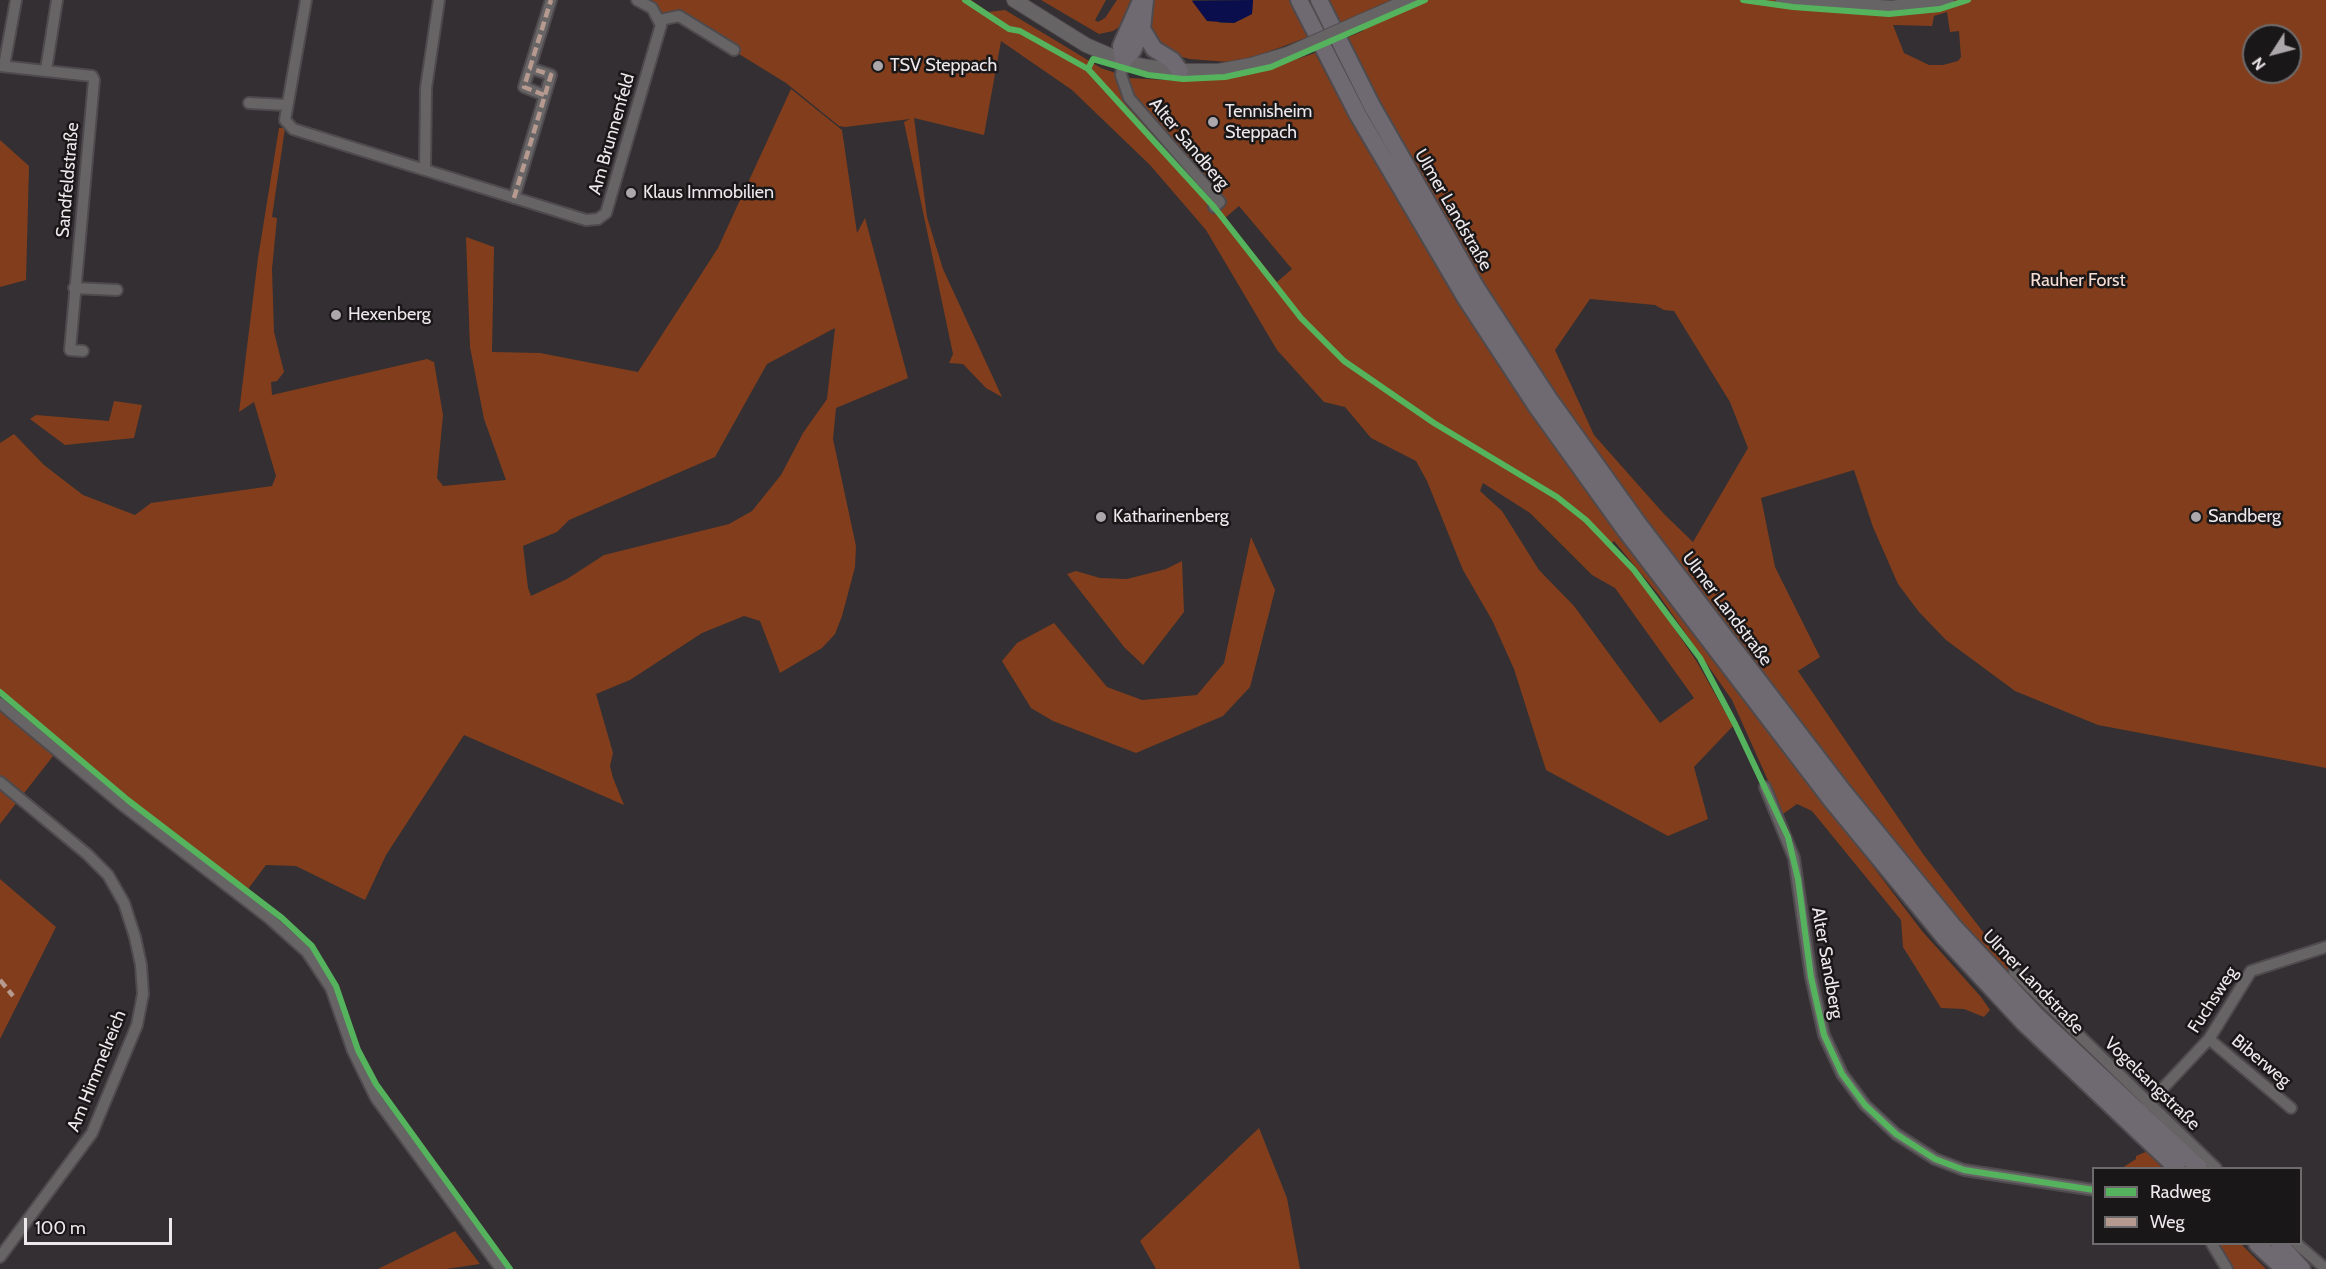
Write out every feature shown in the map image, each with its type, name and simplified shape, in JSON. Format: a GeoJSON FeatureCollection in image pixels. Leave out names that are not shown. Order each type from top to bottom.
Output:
{"type":"FeatureCollection","features":[{"type":"Feature","properties":{"kind":"main road"},"geometry":{"type":"LineString","coordinates":[[1122,65],[1121,46],[1144,0]]}},
{"type":"Feature","properties":{"kind":"main road"},"geometry":{"type":"LineString","coordinates":[[1122,65],[1133,50],[1142,29],[1144,0]]}},
{"type":"Feature","properties":{"kind":"main road","name":"Ulmer Landstraße"},"geometry":{"type":"LineString","coordinates":[[1299,0],[1358,115],[1465,297],[1537,407],[1626,531],[1832,801],[1944,937],[2024,1023],[2176,1167]]}},
{"type":"Feature","properties":{"kind":"main road","name":"Ulmer Landstraße"},"geometry":{"type":"LineString","coordinates":[[1319,0],[1383,127],[1477,289],[1594,463],[1720,632],[1843,791],[1954,927],[2035,1014],[2198,1167]]}},
{"type":"Feature","properties":{"kind":"main road"},"geometry":{"type":"LineString","coordinates":[[1142,29],[1154,49],[1172,60],[1180,70]]}},
{"type":"Feature","properties":{"kind":"main road"},"geometry":{"type":"LineString","coordinates":[[2258,1245],[2284,1269]]}},
{"type":"Feature","properties":{"kind":"main road"},"geometry":{"type":"LineString","coordinates":[[2280,1245],[2302,1269]]}},
{"type":"Feature","properties":{"kind":"street"},"geometry":{"type":"LineString","coordinates":[[16,0],[2,66],[46,70],[57,0]]}},
{"type":"Feature","properties":{"kind":"street"},"geometry":{"type":"LineString","coordinates":[[249,103],[286,105],[306,0]]}},
{"type":"Feature","properties":{"kind":"street"},"geometry":{"type":"LineString","coordinates":[[425,170],[426,88],[439,0]]}},
{"type":"Feature","properties":{"kind":"street"},"geometry":{"type":"LineString","coordinates":[[544,95],[524,87],[551,0]]}},
{"type":"Feature","properties":{"kind":"street"},"geometry":{"type":"LineString","coordinates":[[637,0],[652,8],[660,20],[678,16],[734,50]]}},
{"type":"Feature","properties":{"kind":"street"},"geometry":{"type":"LineString","coordinates":[[1014,0],[1122,65],[1180,70],[1235,69],[1287,54],[1360,22],[1391,4],[1410,0]]}},
{"type":"Feature","properties":{"kind":"street"},"geometry":{"type":"LineString","coordinates":[[1783,0],[1892,8],[1947,0]]}},
{"type":"Feature","properties":{"kind":"street","name":"Am Brunnenfeld"},"geometry":{"type":"LineString","coordinates":[[286,105],[285,120],[293,129],[586,220],[598,219],[606,213],[662,25],[660,20]]}},
{"type":"Feature","properties":{"kind":"street","name":"Alter Sandberg"},"geometry":{"type":"LineString","coordinates":[[1122,65],[1123,87],[1129,98],[1220,202],[1214,207]]}},
{"type":"Feature","properties":{"kind":"street"},"geometry":{"type":"LineString","coordinates":[[514,198],[551,75],[530,68]]}},
{"type":"Feature","properties":{"kind":"street","name":"Sandfeldstraße"},"geometry":{"type":"LineString","coordinates":[[46,70],[92,76],[94,80],[70,350],[83,351]]}},
{"type":"Feature","properties":{"kind":"street"},"geometry":{"type":"LineString","coordinates":[[74,288],[117,291]]}},
{"type":"Feature","properties":{"kind":"street"},"geometry":{"type":"LineString","coordinates":[[0,703],[120,804],[269,918],[307,952],[331,988],[353,1051],[376,1098],[501,1269]]}},
{"type":"Feature","properties":{"kind":"street","name":"Am Himmelreich"},"geometry":{"type":"LineString","coordinates":[[0,782],[87,854],[108,875],[124,903],[135,937],[143,994],[138,1025],[90,1137],[0,1257]]}},
{"type":"Feature","properties":{"kind":"street","name":"Alter Sandberg"},"geometry":{"type":"LineString","coordinates":[[1765,787],[1794,858],[1811,977],[1824,1035],[1842,1074],[1864,1105],[1896,1134],[1935,1159],[1964,1170],[2092,1190]]}},
{"type":"Feature","properties":{"kind":"street","name":"Fuchsweg"},"geometry":{"type":"LineString","coordinates":[[2148,1104],[2209,1039],[2251,971],[2326,947]]}},
{"type":"Feature","properties":{"kind":"street","name":"Vogelsangstraße"},"geometry":{"type":"LineString","coordinates":[[2014,972],[2215,1167]]}},
{"type":"Feature","properties":{"kind":"street","name":"Biberweg"},"geometry":{"type":"LineString","coordinates":[[2209,1039],[2291,1108]]}},
{"type":"Feature","properties":{"kind":"street"},"geometry":{"type":"LineString","coordinates":[[2213,1245],[2227,1269]]}},
{"type":"Feature","properties":{"kind":"street"},"geometry":{"type":"LineString","coordinates":[[2258,1245],[2272,1269]]}},
{"type":"Feature","properties":{"kind":"street"},"geometry":{"type":"LineString","coordinates":[[2298,1245],[2326,1269]]}},
{"type":"Feature","properties":{"kind":"green space"},"geometry":{"type":"Polygon","coordinates":[[[637,0],[971,0],[988,12],[1005,10],[1101,68],[1130,78],[1183,81],[1225,79],[1270,68],[1315,53],[1356,131],[1494,359],[1556,449],[1922,931],[1990,1010],[1984,1017],[1964,1009],[1941,1008],[1903,947],[1901,920],[1812,811],[1797,804],[1783,814],[1732,700],[1658,594],[1614,541],[1609,546],[1631,567],[1666,616],[1697,662],[1733,726],[1694,767],[1708,819],[1668,836],[1546,770],[1514,669],[1492,620],[1463,570],[1427,481],[1416,461],[1371,438],[1345,407],[1324,402],[1277,350],[1206,230],[1150,165],[1072,90],[1001,41],[984,135],[914,118],[927,217],[943,269],[1002,397],[986,388],[963,364],[949,363],[953,354],[904,122],[910,119],[839,126],[786,83],[679,17],[669,18],[637,0]],[[1239,206],[1225,218],[1277,282],[1292,269],[1239,206]],[[1483,483],[1480,491],[1502,511],[1539,570],[1574,606],[1660,723],[1694,698],[1615,588],[1592,575],[1530,513],[1483,483]]]}},
{"type":"Feature","properties":{"kind":"green space"},"geometry":{"type":"Polygon","coordinates":[[[1041,0],[1106,0],[1095,20],[1098,22],[1105,18],[1117,0],[1131,0],[1119,27],[1099,34],[1041,0]]]}},
{"type":"Feature","properties":{"kind":"green space"},"geometry":{"type":"Polygon","coordinates":[[[1152,0],[1192,0],[1220,23],[1234,23],[1252,14],[1253,0],[1291,0],[1308,37],[1249,59],[1228,62],[1190,59],[1166,53],[1150,32],[1152,0]]]}},
{"type":"Feature","properties":{"kind":"green space","name":"Rauher Forst"},"geometry":{"type":"Polygon","coordinates":[[[1328,0],[2326,0],[2326,768],[2098,725],[2015,691],[1946,640],[1919,612],[1898,584],[1873,527],[1854,470],[1761,498],[1775,567],[1820,657],[1798,671],[1923,854],[2014,972],[2009,978],[1950,914],[1876,822],[1690,582],[1568,416],[1467,258],[1413,167],[1346,38],[1363,31],[1357,16],[1339,23],[1328,0]],[[1947,12],[1934,16],[1932,26],[1893,25],[1904,53],[1929,65],[1943,65],[1958,61],[1961,57],[1959,31],[1950,32],[1947,12]],[[1590,299],[1555,350],[1594,435],[1664,514],[1693,542],[1748,448],[1730,402],[1674,311],[1664,310],[1655,305],[1590,299]]]}},
{"type":"Feature","properties":{"kind":"green space"},"geometry":{"type":"Polygon","coordinates":[[[791,89],[842,130],[857,233],[865,218],[908,378],[836,408],[833,439],[856,546],[855,567],[835,634],[822,648],[780,673],[760,621],[744,616],[702,633],[630,680],[596,694],[613,753],[610,766],[613,778],[624,805],[464,735],[386,855],[365,900],[296,866],[266,865],[248,889],[131,800],[0,690],[0,443],[14,434],[44,465],[83,495],[135,515],[151,503],[272,486],[276,476],[254,402],[239,412],[258,258],[279,128],[285,128],[272,217],[277,218],[272,269],[274,332],[284,372],[277,381],[271,382],[272,395],[427,359],[434,362],[443,415],[437,478],[443,486],[506,480],[484,419],[470,347],[466,237],[494,247],[492,352],[540,353],[638,372],[718,248],[791,89]],[[835,328],[767,364],[715,457],[569,520],[557,532],[523,546],[531,596],[567,579],[604,555],[729,524],[752,511],[781,475],[803,433],[827,399],[835,328]]]}},
{"type":"Feature","properties":{"kind":"green space"},"geometry":{"type":"Polygon","coordinates":[[[0,140],[29,166],[26,280],[0,287],[0,140]]]}},
{"type":"Feature","properties":{"kind":"green space"},"geometry":{"type":"Polygon","coordinates":[[[114,401],[142,405],[134,438],[65,445],[30,419],[36,415],[109,421],[114,401]]]}},
{"type":"Feature","properties":{"kind":"green space"},"geometry":{"type":"Polygon","coordinates":[[[1251,537],[1275,590],[1250,687],[1223,716],[1136,753],[1053,721],[1031,708],[1002,661],[1017,643],[1054,623],[1107,687],[1142,700],[1197,695],[1224,663],[1251,537]]]}},
{"type":"Feature","properties":{"kind":"green space"},"geometry":{"type":"Polygon","coordinates":[[[1182,561],[1184,612],[1143,665],[1124,647],[1067,574],[1076,571],[1100,578],[1127,579],[1166,569],[1182,561]]]}},
{"type":"Feature","properties":{"kind":"green space"},"geometry":{"type":"Polygon","coordinates":[[[0,703],[57,751],[0,824],[0,703]]]}},
{"type":"Feature","properties":{"kind":"green space"},"geometry":{"type":"Polygon","coordinates":[[[0,879],[56,927],[0,1039],[0,879]]]}},
{"type":"Feature","properties":{"kind":"green space"},"geometry":{"type":"Polygon","coordinates":[[[1259,1128],[1287,1198],[1300,1269],[1156,1269],[1140,1241],[1259,1128]]]}},
{"type":"Feature","properties":{"kind":"green space"},"geometry":{"type":"Polygon","coordinates":[[[2148,1151],[2161,1167],[2124,1167],[2136,1159],[2136,1156],[2148,1151]]]}},
{"type":"Feature","properties":{"kind":"green space"},"geometry":{"type":"Polygon","coordinates":[[[455,1231],[480,1264],[446,1269],[378,1269],[455,1231]]]}},
{"type":"Feature","properties":{"kind":"green space"},"geometry":{"type":"Polygon","coordinates":[[[2217,1245],[2242,1245],[2266,1269],[2231,1269],[2217,1245]]]}},
{"type":"Feature","properties":{"kind":"shaded area"},"geometry":{"type":"Polygon","coordinates":[[[1253,0],[1252,14],[1234,23],[1207,21],[1192,1],[1253,0]]]}},
{"type":"Feature","properties":{"kind":"marked path"},"geometry":{"type":"LineString","coordinates":[[544,95],[524,87],[551,0]]}},
{"type":"Feature","properties":{"kind":"marked path"},"geometry":{"type":"LineString","coordinates":[[514,198],[551,75],[530,68]]}},
{"type":"Feature","properties":{"kind":"marked path"},"geometry":{"type":"LineString","coordinates":[[0,980],[13,996]]}},
{"type":"Feature","properties":{"kind":"cycle path"},"geometry":{"type":"LineString","coordinates":[[965,0],[1009,29],[1020,31],[1088,69],[1214,207],[1301,318],[1344,361],[1434,423],[1557,497],[1586,520],[1634,570],[1700,658],[1735,724],[1788,837],[1798,879],[1811,977],[1824,1035],[1842,1074],[1865,1105],[1896,1134],[1935,1159],[1964,1170],[2092,1190]]}},
{"type":"Feature","properties":{"kind":"cycle path"},"geometry":{"type":"LineString","coordinates":[[1088,69],[1093,59],[1148,75],[1183,79],[1225,77],[1271,67],[1425,0]]}},
{"type":"Feature","properties":{"kind":"cycle path"},"geometry":{"type":"LineString","coordinates":[[1743,0],[1793,7],[1889,14],[1940,9],[1968,0]]}},
{"type":"Feature","properties":{"kind":"cycle path"},"geometry":{"type":"LineString","coordinates":[[0,692],[129,801],[282,918],[312,946],[336,986],[358,1050],[376,1084],[510,1269]]}},
{"type":"Feature","properties":{"kind":"place","name":"TSV Steppach"},"geometry":{"type":"Point","coordinates":[878,66]}},
{"type":"Feature","properties":{"kind":"place","name":"Tennisheim Steppach"},"geometry":{"type":"Point","coordinates":[1213,122]}},
{"type":"Feature","properties":{"kind":"place","name":"Klaus Immobilien"},"geometry":{"type":"Point","coordinates":[631,193]}},
{"type":"Feature","properties":{"kind":"place","name":"Hexenberg"},"geometry":{"type":"Point","coordinates":[336,315]}},
{"type":"Feature","properties":{"kind":"place","name":"Katharinenberg"},"geometry":{"type":"Point","coordinates":[1101,517]}},
{"type":"Feature","properties":{"kind":"place","name":"Sandberg"},"geometry":{"type":"Point","coordinates":[2196,517]}}]}
